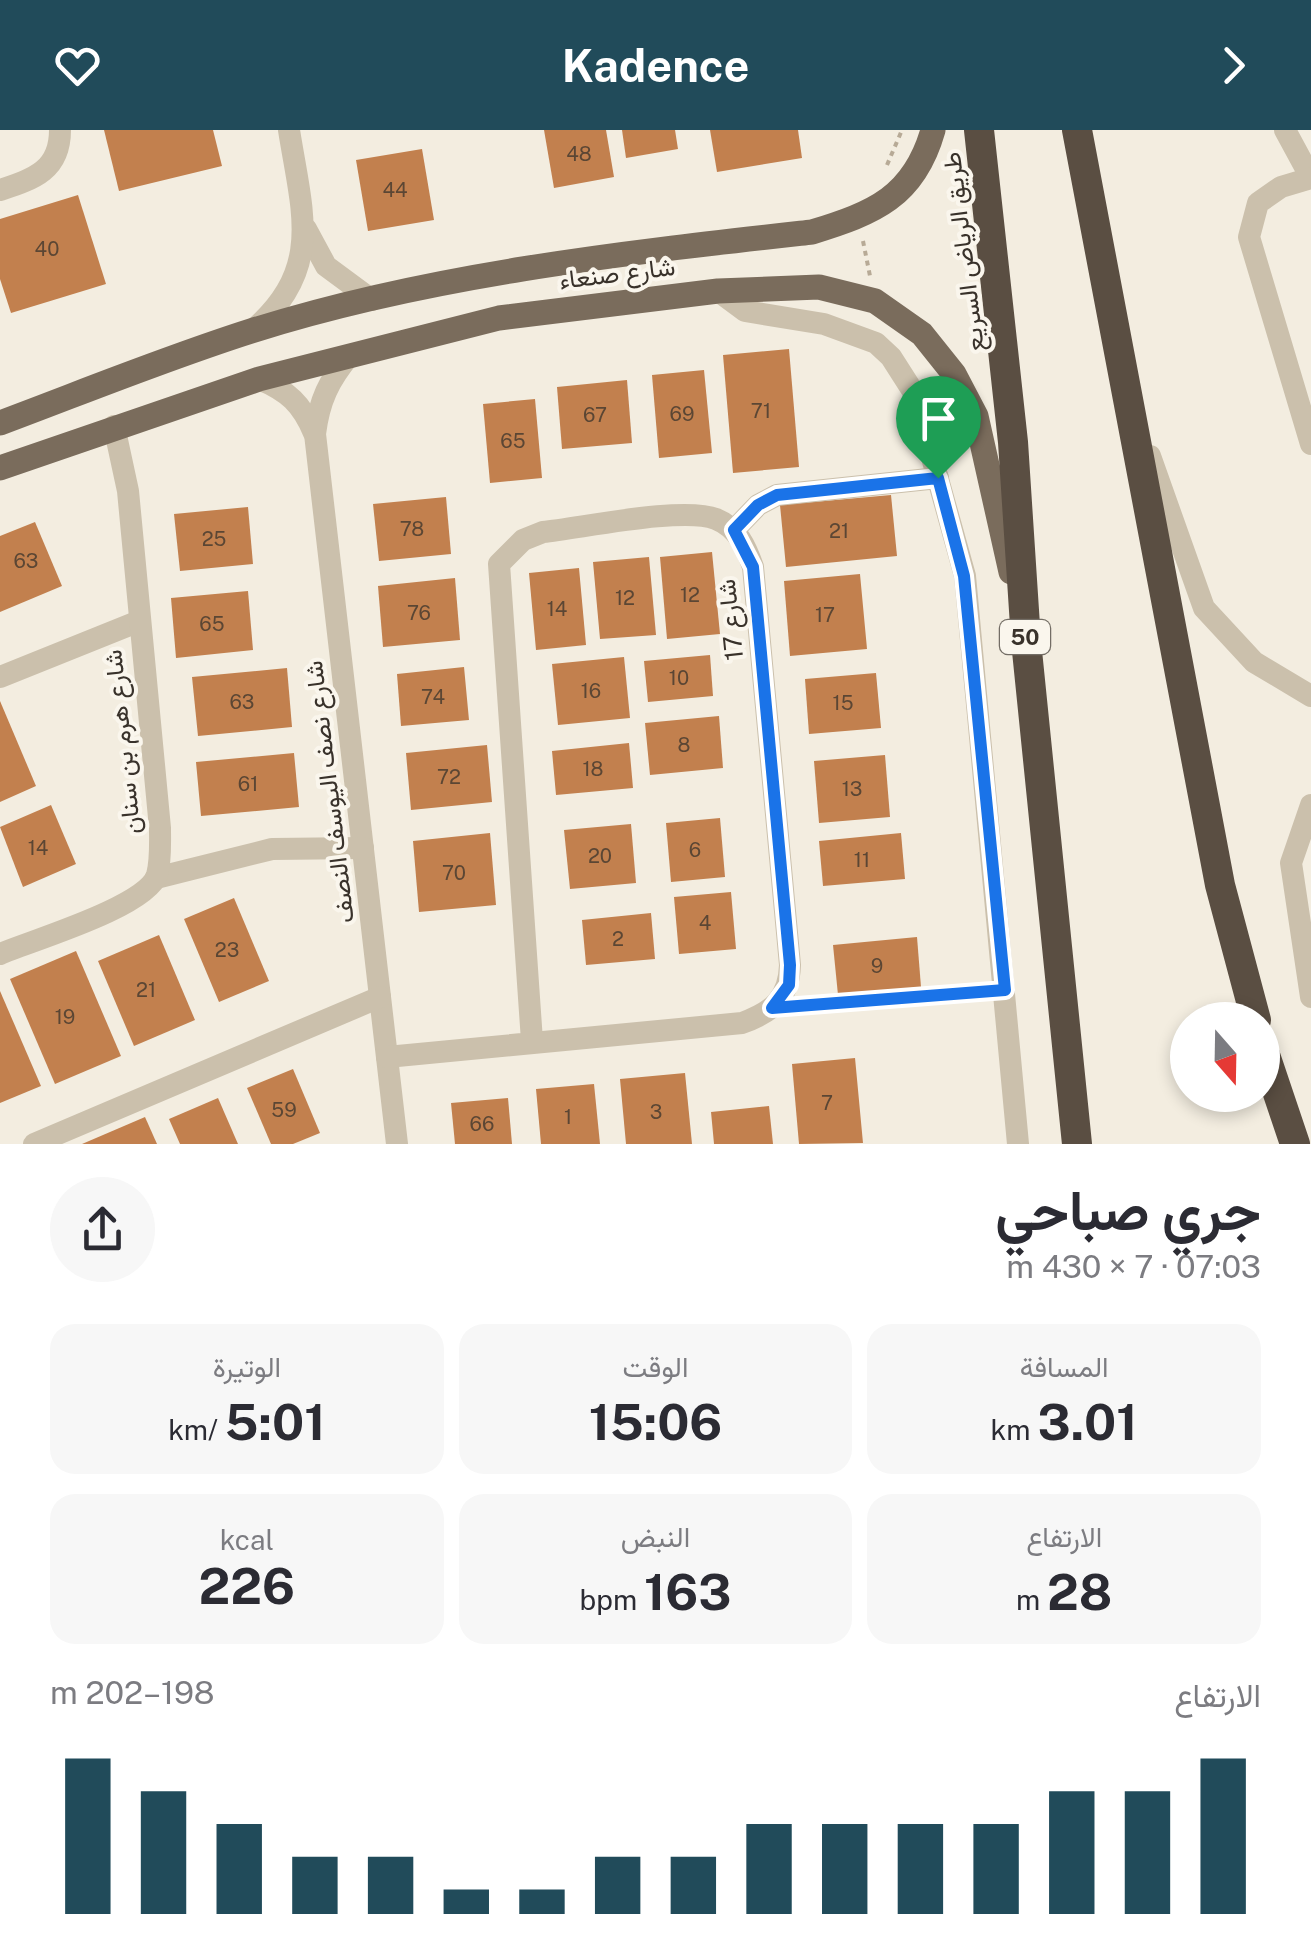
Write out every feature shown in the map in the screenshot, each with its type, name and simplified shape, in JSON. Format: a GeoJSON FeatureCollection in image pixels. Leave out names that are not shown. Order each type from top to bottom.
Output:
{"type":"FeatureCollection","features":[{"type":"Feature","properties":{"kind":"highway","name":"طريق الرياض السريع"},"geometry":{"type":"LineString","coordinates":[[979,130],[1013,442],[1026,641],[1077,1144]]}},
{"type":"Feature","properties":{"kind":"highway"},"geometry":{"type":"LineString","coordinates":[[1077,130],[1220,886],[1251,1002]]}},
{"type":"Feature","properties":{"kind":"highway"},"geometry":{"type":"LineString","coordinates":[[1280,1099],[1295,1144]]}},
{"type":"Feature","properties":{"kind":"main road","name":"شارع صنعاء"},"geometry":{"type":"LineString","coordinates":[[0,422],[252,331],[372,300],[495,274],[812,232],[889,202],[914,172],[933,130]]}},
{"type":"Feature","properties":{"kind":"main road"},"geometry":{"type":"LineString","coordinates":[[703,245],[716,261],[718,292]]}},
{"type":"Feature","properties":{"kind":"main road","name":"شارع صنعاء"},"geometry":{"type":"LineString","coordinates":[[0,468],[259,378],[499,318],[718,292],[819,287],[875,301],[922,334],[954,374],[976,416],[1026,641]]}},
{"type":"Feature","properties":{"kind":"street"},"geometry":{"type":"LineString","coordinates":[[0,190],[40,177],[58,151],[60,130]]}},
{"type":"Feature","properties":{"kind":"street"},"geometry":{"type":"LineString","coordinates":[[252,331],[281,304],[302,259],[304,221],[290,130]]}},
{"type":"Feature","properties":{"kind":"street"},"geometry":{"type":"LineString","coordinates":[[1285,130],[1311,178],[1281,187],[1258,203],[1249,237],[1311,444]]}},
{"type":"Feature","properties":{"kind":"street"},"geometry":{"type":"LineString","coordinates":[[304,221],[326,266],[372,300]]}},
{"type":"Feature","properties":{"kind":"street"},"geometry":{"type":"LineString","coordinates":[[718,292],[745,312],[824,324],[876,343],[891,357],[914,393],[964,576],[1018,1144]]}},
{"type":"Feature","properties":{"kind":"street"},"geometry":{"type":"LineString","coordinates":[[314,434],[325,391],[350,355]]}},
{"type":"Feature","properties":{"kind":"street"},"geometry":{"type":"LineString","coordinates":[[259,378],[284,390],[304,409],[314,434]]}},
{"type":"Feature","properties":{"kind":"street"},"geometry":{"type":"LineString","coordinates":[[1122,378],[1204,608],[1254,662],[1311,696]]}},
{"type":"Feature","properties":{"kind":"street","name":"شارع هرم بن سنان"},"geometry":{"type":"LineString","coordinates":[[114,426],[128,491],[137,622],[160,828],[156,878]]}},
{"type":"Feature","properties":{"kind":"street","name":"شارع نصف اليوسف النصف"},"geometry":{"type":"LineString","coordinates":[[314,434],[397,1144]]}},
{"type":"Feature","properties":{"kind":"street"},"geometry":{"type":"LineString","coordinates":[[532,1041],[499,564],[523,540],[542,532],[689,514],[715,518],[734,530],[758,505],[777,495],[938,478]]}},
{"type":"Feature","properties":{"kind":"street","name":"شارع 17"},"geometry":{"type":"LineString","coordinates":[[734,530],[753,567],[790,965],[789,985],[772,1008]]}},
{"type":"Feature","properties":{"kind":"street"},"geometry":{"type":"LineString","coordinates":[[0,678],[137,622]]}},
{"type":"Feature","properties":{"kind":"street"},"geometry":{"type":"LineString","coordinates":[[1311,806],[1292,863],[1311,997]]}},
{"type":"Feature","properties":{"kind":"street"},"geometry":{"type":"LineString","coordinates":[[0,954],[127,902],[142,894],[156,878],[272,849],[363,848]]}},
{"type":"Feature","properties":{"kind":"street"},"geometry":{"type":"LineString","coordinates":[[34,1144],[380,997]]}},
{"type":"Feature","properties":{"kind":"street"},"geometry":{"type":"LineString","coordinates":[[387,1056],[742,1024],[772,1008]]}},
{"type":"Feature","properties":{"kind":"path"},"geometry":{"type":"LineString","coordinates":[[772,1008],[1005,990]]}},
{"type":"Feature","properties":{"kind":"building"},"geometry":{"type":"Polygon","coordinates":[[[104,130],[213,130],[222,166],[119,191],[104,130]]]}},
{"type":"Feature","properties":{"kind":"building"},"geometry":{"type":"Polygon","coordinates":[[[544,130],[606,130],[614,177],[554,188],[544,130]]]}},
{"type":"Feature","properties":{"kind":"building"},"geometry":{"type":"Polygon","coordinates":[[[622,130],[675,130],[678,149],[626,158],[622,130]]]}},
{"type":"Feature","properties":{"kind":"building"},"geometry":{"type":"Polygon","coordinates":[[[710,130],[798,130],[802,158],[717,172],[710,130]]]}},
{"type":"Feature","properties":{"kind":"building"},"geometry":{"type":"Polygon","coordinates":[[[422,149],[434,220],[368,231],[356,160],[422,149]]]}},
{"type":"Feature","properties":{"kind":"building"},"geometry":{"type":"Polygon","coordinates":[[[78,195],[106,284],[11,313],[0,279],[0,219],[78,195]]]}},
{"type":"Feature","properties":{"kind":"building"},"geometry":{"type":"Polygon","coordinates":[[[789,349],[799,467],[733,473],[723,355],[789,349]]]}},
{"type":"Feature","properties":{"kind":"building"},"geometry":{"type":"Polygon","coordinates":[[[704,370],[712,453],[659,458],[652,375],[704,370]]]}},
{"type":"Feature","properties":{"kind":"building"},"geometry":{"type":"Polygon","coordinates":[[[627,380],[632,443],[562,449],[557,387],[627,380]]]}},
{"type":"Feature","properties":{"kind":"building"},"geometry":{"type":"Polygon","coordinates":[[[535,399],[542,478],[490,483],[483,404],[535,399]]]}},
{"type":"Feature","properties":{"kind":"building"},"geometry":{"type":"Polygon","coordinates":[[[891,495],[897,556],[786,567],[780,505],[891,495]]]}},
{"type":"Feature","properties":{"kind":"building"},"geometry":{"type":"Polygon","coordinates":[[[446,497],[451,554],[379,561],[373,504],[446,497]]]}},
{"type":"Feature","properties":{"kind":"building"},"geometry":{"type":"Polygon","coordinates":[[[248,507],[253,564],[180,571],[174,514],[248,507]]]}},
{"type":"Feature","properties":{"kind":"building"},"geometry":{"type":"Polygon","coordinates":[[[35,522],[62,586],[0,612],[0,536],[35,522]]]}},
{"type":"Feature","properties":{"kind":"building"},"geometry":{"type":"Polygon","coordinates":[[[712,552],[720,634],[667,639],[660,557],[712,552]]]}},
{"type":"Feature","properties":{"kind":"building"},"geometry":{"type":"Polygon","coordinates":[[[649,557],[656,635],[600,639],[593,562],[649,557]]]}},
{"type":"Feature","properties":{"kind":"building"},"geometry":{"type":"Polygon","coordinates":[[[579,568],[586,645],[536,650],[529,573],[579,568]]]}},
{"type":"Feature","properties":{"kind":"building"},"geometry":{"type":"Polygon","coordinates":[[[860,574],[867,649],[790,656],[784,581],[860,574]]]}},
{"type":"Feature","properties":{"kind":"building"},"geometry":{"type":"Polygon","coordinates":[[[455,578],[460,640],[383,647],[378,586],[455,578]]]}},
{"type":"Feature","properties":{"kind":"building"},"geometry":{"type":"Polygon","coordinates":[[[248,591],[253,650],[176,658],[171,598],[248,591]]]}},
{"type":"Feature","properties":{"kind":"building"},"geometry":{"type":"Polygon","coordinates":[[[710,655],[713,696],[648,702],[644,661],[710,655]]]}},
{"type":"Feature","properties":{"kind":"building"},"geometry":{"type":"Polygon","coordinates":[[[624,657],[630,718],[558,725],[552,664],[624,657]]]}},
{"type":"Feature","properties":{"kind":"building"},"geometry":{"type":"Polygon","coordinates":[[[464,667],[469,720],[401,726],[397,674],[464,667]]]}},
{"type":"Feature","properties":{"kind":"building"},"geometry":{"type":"Polygon","coordinates":[[[287,668],[292,727],[198,736],[192,677],[287,668]]]}},
{"type":"Feature","properties":{"kind":"building"},"geometry":{"type":"Polygon","coordinates":[[[876,673],[881,728],[809,734],[805,679],[876,673]]]}},
{"type":"Feature","properties":{"kind":"building"},"geometry":{"type":"Polygon","coordinates":[[[0,701],[36,786],[0,802],[0,701]]]}},
{"type":"Feature","properties":{"kind":"building"},"geometry":{"type":"Polygon","coordinates":[[[719,716],[723,768],[650,775],[645,723],[719,716]]]}},
{"type":"Feature","properties":{"kind":"building"},"geometry":{"type":"Polygon","coordinates":[[[629,743],[633,788],[556,795],[552,751],[629,743]]]}},
{"type":"Feature","properties":{"kind":"building"},"geometry":{"type":"Polygon","coordinates":[[[487,745],[492,802],[411,810],[406,753],[487,745]]]}},
{"type":"Feature","properties":{"kind":"building"},"geometry":{"type":"Polygon","coordinates":[[[294,753],[299,807],[201,816],[196,762],[294,753]]]}},
{"type":"Feature","properties":{"kind":"building"},"geometry":{"type":"Polygon","coordinates":[[[885,755],[890,817],[819,823],[814,761],[885,755]]]}},
{"type":"Feature","properties":{"kind":"building"},"geometry":{"type":"Polygon","coordinates":[[[51,805],[76,864],[23,887],[0,827],[51,805]]]}},
{"type":"Feature","properties":{"kind":"building"},"geometry":{"type":"Polygon","coordinates":[[[720,818],[725,877],[671,882],[666,823],[720,818]]]}},
{"type":"Feature","properties":{"kind":"building"},"geometry":{"type":"Polygon","coordinates":[[[631,824],[636,883],[570,889],[564,830],[631,824]]]}},
{"type":"Feature","properties":{"kind":"building"},"geometry":{"type":"Polygon","coordinates":[[[490,833],[496,905],[419,912],[413,841],[490,833]]]}},
{"type":"Feature","properties":{"kind":"building"},"geometry":{"type":"Polygon","coordinates":[[[901,833],[905,879],[823,886],[819,841],[901,833]]]}},
{"type":"Feature","properties":{"kind":"building"},"geometry":{"type":"Polygon","coordinates":[[[731,892],[736,949],[679,954],[674,897],[731,892]]]}},
{"type":"Feature","properties":{"kind":"building"},"geometry":{"type":"Polygon","coordinates":[[[234,898],[269,981],[219,1002],[184,919],[234,898]]]}},
{"type":"Feature","properties":{"kind":"building"},"geometry":{"type":"Polygon","coordinates":[[[651,913],[655,959],[586,965],[582,920],[651,913]]]}},
{"type":"Feature","properties":{"kind":"building"},"geometry":{"type":"Polygon","coordinates":[[[159,935],[195,1020],[134,1046],[98,961],[159,935]]]}},
{"type":"Feature","properties":{"kind":"building"},"geometry":{"type":"Polygon","coordinates":[[[917,937],[921,987],[838,995],[833,945],[917,937]]]}},
{"type":"Feature","properties":{"kind":"building"},"geometry":{"type":"Polygon","coordinates":[[[76,951],[121,1056],[55,1084],[10,979],[76,951]]]}},
{"type":"Feature","properties":{"kind":"building"},"geometry":{"type":"Polygon","coordinates":[[[0,991],[41,1086],[0,1103],[0,991]]]}},
{"type":"Feature","properties":{"kind":"building"},"geometry":{"type":"Polygon","coordinates":[[[855,1058],[863,1143],[799,1144],[792,1064],[855,1058]]]}},
{"type":"Feature","properties":{"kind":"building"},"geometry":{"type":"Polygon","coordinates":[[[293,1069],[320,1133],[293,1144],[271,1144],[247,1088],[293,1069]]]}},
{"type":"Feature","properties":{"kind":"building"},"geometry":{"type":"Polygon","coordinates":[[[685,1073],[692,1144],[626,1144],[620,1079],[685,1073]]]}},
{"type":"Feature","properties":{"kind":"building"},"geometry":{"type":"Polygon","coordinates":[[[594,1084],[600,1144],[541,1144],[536,1089],[594,1084]]]}},
{"type":"Feature","properties":{"kind":"building"},"geometry":{"type":"Polygon","coordinates":[[[218,1098],[238,1144],[180,1144],[169,1119],[218,1098]]]}},
{"type":"Feature","properties":{"kind":"building"},"geometry":{"type":"Polygon","coordinates":[[[508,1098],[512,1144],[455,1144],[451,1103],[508,1098]]]}},
{"type":"Feature","properties":{"kind":"building"},"geometry":{"type":"Polygon","coordinates":[[[769,1106],[773,1144],[714,1144],[711,1112],[769,1106]]]}},
{"type":"Feature","properties":{"kind":"building"},"geometry":{"type":"Polygon","coordinates":[[[145,1117],[157,1144],[82,1144],[145,1117]]]}},
{"type":"Feature","properties":{"kind":"route"},"geometry":{"type":"LineString","coordinates":[[938,478],[964,576],[1005,990],[772,1008],[789,985],[790,965],[753,567],[734,530],[758,505],[777,495],[938,478]]}}]}
